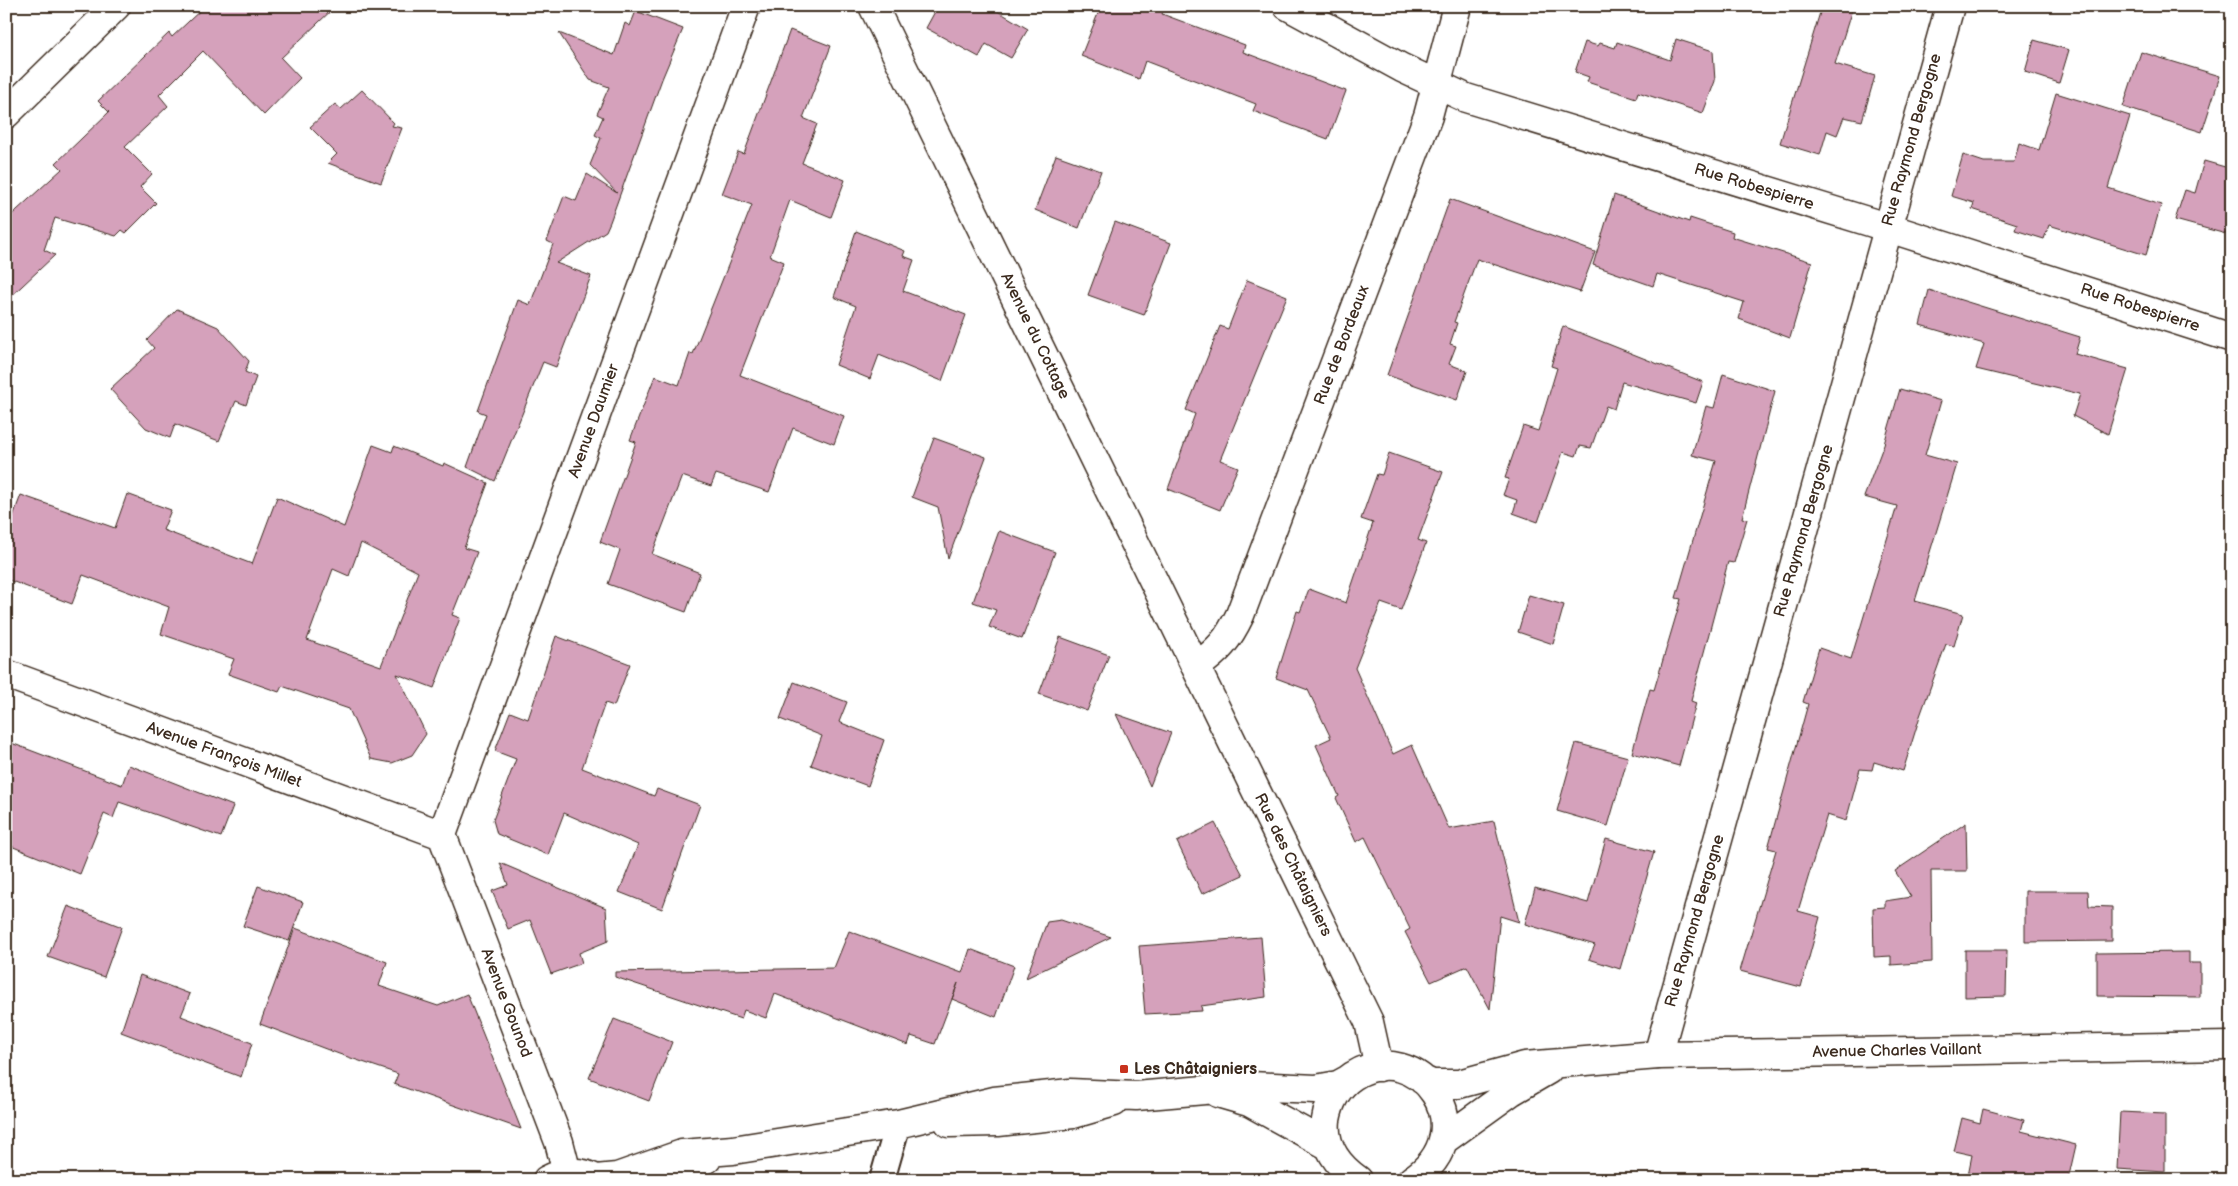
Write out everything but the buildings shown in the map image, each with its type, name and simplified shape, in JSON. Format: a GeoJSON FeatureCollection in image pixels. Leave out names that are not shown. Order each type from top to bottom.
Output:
{"type":"FeatureCollection","features":[{"type":"Feature","properties":{"kind":"street"},"geometry":{"type":"LineString","coordinates":[[6,114],[116,6]]}},
{"type":"Feature","properties":{"kind":"street","name":"Avenue Daumier"},"geometry":{"type":"LineString","coordinates":[[442,835],[746,6]]}},
{"type":"Feature","properties":{"kind":"street","name":"Avenue du Cottage"},"geometry":{"type":"LineString","coordinates":[[872,6],[1197,666]]}},
{"type":"Feature","properties":{"kind":"street","name":"Rue Robespierre"},"geometry":{"type":"LineString","coordinates":[[1288,6],[1402,68],[1466,98],[1888,228],[2232,338]]}},
{"type":"Feature","properties":{"kind":"street","name":"Rue de Bordeaux"},"geometry":{"type":"LineString","coordinates":[[1197,666],[1216,652],[1230,637],[1240,615],[1428,116],[1457,6]]}},
{"type":"Feature","properties":{"kind":"street","name":"Rue Raymond Bergogne"},"geometry":{"type":"LineString","coordinates":[[1658,1055],[1950,6]]}},
{"type":"Feature","properties":{"kind":"street","name":"Rue des Châtaigniers"},"geometry":{"type":"LineString","coordinates":[[1197,666],[1369,1022],[1379,1067]]}},
{"type":"Feature","properties":{"kind":"street","name":"Avenue François Millet"},"geometry":{"type":"LineString","coordinates":[[6,674],[442,835]]}},
{"type":"Feature","properties":{"kind":"street","name":"Avenue Gounod"},"geometry":{"type":"LineString","coordinates":[[442,835],[559,1142],[557,1176]]}},
{"type":"Feature","properties":{"kind":"street","name":"Avenue Charles Vaillant"},"geometry":{"type":"LineString","coordinates":[[1423,1080],[1439,1084],[1459,1084],[1512,1069],[1563,1062],[1658,1055],[2232,1046]]}},
{"type":"Feature","properties":{"kind":"street","name":"Avenue Charles Vaillant"},"geometry":{"type":"LineString","coordinates":[[1444,1140],[1512,1091],[1563,1062]]}},
{"type":"Feature","properties":{"kind":"street"},"geometry":{"type":"LineString","coordinates":[[557,1176],[577,1172],[597,1180],[617,1177],[682,1154],[733,1150],[898,1124],[998,1122],[1073,1114],[1136,1096],[1269,1085],[1326,1088],[1360,1072],[1379,1067],[1400,1068],[1423,1080],[1440,1101],[1444,1113],[1444,1140],[1432,1164],[1412,1180]]}},
{"type":"Feature","properties":{"kind":"street"},"geometry":{"type":"LineString","coordinates":[[1348,1079],[1332,1100],[1327,1112],[1325,1125],[1329,1146],[1338,1163],[1358,1180]]}},
{"type":"Feature","properties":{"kind":"street"},"geometry":{"type":"LineString","coordinates":[[1200,1091],[1221,1094],[1249,1102],[1329,1146]]}},
{"type":"Feature","properties":{"kind":"street"},"geometry":{"type":"LineString","coordinates":[[670,1180],[692,1165],[733,1150]]}},
{"type":"Feature","properties":{"kind":"lane"},"geometry":{"type":"LineString","coordinates":[[882,1180],[898,1124]]}},
{"type":"Feature","properties":{"kind":"place","name":"Les Châtaigniers"},"geometry":{"type":"Point","coordinates":[1124,1069]}}]}
